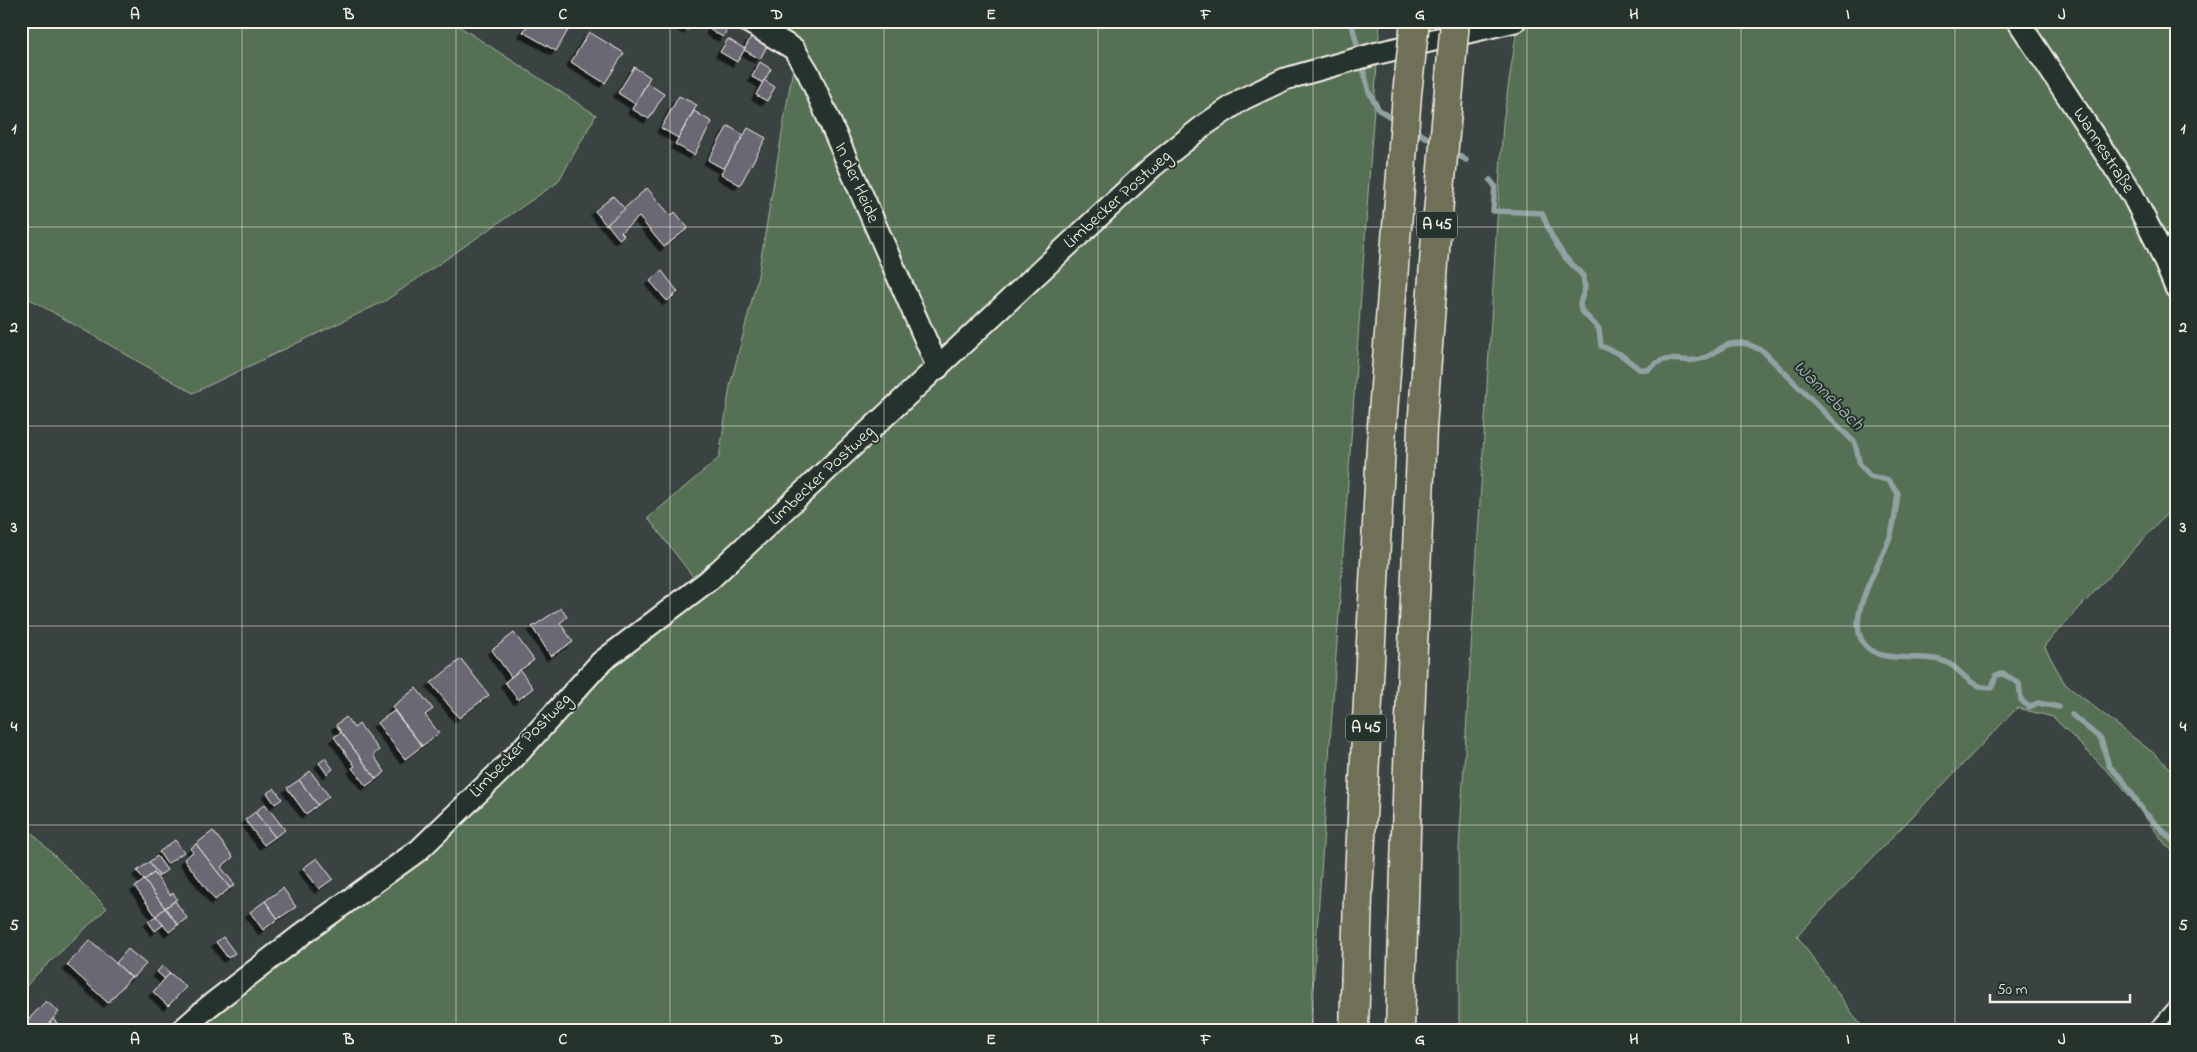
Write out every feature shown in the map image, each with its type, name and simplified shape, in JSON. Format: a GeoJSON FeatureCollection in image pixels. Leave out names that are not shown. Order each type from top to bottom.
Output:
{"type":"FeatureCollection","features":[{"type":"Feature","properties":{"kind":"highway","name":"A 45"},"geometry":{"type":"LineString","coordinates":[[1354,1031],[1359,877],[1382,426],[1407,94],[1415,21]]}},
{"type":"Feature","properties":{"kind":"highway","name":"A 45"},"geometry":{"type":"LineString","coordinates":[[1400,1031],[1408,766],[1422,428],[1436,236],[1455,21]]}},
{"type":"Feature","properties":{"kind":"street","name":"In der Heide"},"geometry":{"type":"LineString","coordinates":[[747,21],[794,49],[808,72],[938,368]]}},
{"type":"Feature","properties":{"kind":"street","name":"Limbecker Postweg"},"geometry":{"type":"LineString","coordinates":[[181,1031],[208,1007],[305,932],[419,850],[513,759],[601,662],[709,580],[1152,167],[1206,124],[1243,99],[1285,79],[1374,54],[1515,21]]}},
{"type":"Feature","properties":{"kind":"street","name":"Wannestraße"},"geometry":{"type":"LineString","coordinates":[[2018,21],[2166,244],[2176,288]]}},
{"type":"Feature","properties":{"kind":"lane"},"geometry":{"type":"LineString","coordinates":[[2154,1031],[2176,1005]]}},
{"type":"Feature","properties":{"kind":"green space"},"geometry":{"type":"Polygon","coordinates":[[[21,21],[451,21],[596,115],[558,182],[385,301],[193,393],[21,294],[21,21]]]}},
{"type":"Feature","properties":{"kind":"green space"},"geometry":{"type":"Polygon","coordinates":[[[784,21],[1380,21],[1310,1031],[188,1031],[209,1011],[423,861],[520,766],[609,668],[707,595],[648,518],[719,458],[730,386],[758,276],[798,38],[778,26],[784,21]]]}},
{"type":"Feature","properties":{"kind":"green space"},"geometry":{"type":"Polygon","coordinates":[[[2176,21],[2176,504],[2044,646],[2065,684],[2156,755],[2176,774],[2176,854],[2166,845],[2121,785],[2053,717],[2017,708],[1797,936],[1865,1031],[1459,1031],[1459,849],[1503,122],[1518,22],[2176,21]]]}},
{"type":"Feature","properties":{"kind":"green space"},"geometry":{"type":"Polygon","coordinates":[[[21,822],[107,908],[36,975],[21,992],[21,822]]]}},
{"type":"Feature","properties":{"kind":"building"},"geometry":{"type":"Polygon","coordinates":[[[530,21],[564,21],[571,25],[556,51],[523,32],[530,21]]]}},
{"type":"Feature","properties":{"kind":"building"},"geometry":{"type":"Polygon","coordinates":[[[674,21],[693,21],[688,30],[674,21]]]}},
{"type":"Feature","properties":{"kind":"building"},"geometry":{"type":"Polygon","coordinates":[[[715,21],[728,28],[723,37],[710,30],[715,21]]]}},
{"type":"Feature","properties":{"kind":"building"},"geometry":{"type":"Polygon","coordinates":[[[589,32],[624,53],[605,83],[571,62],[589,32]]]}},
{"type":"Feature","properties":{"kind":"building"},"geometry":{"type":"Polygon","coordinates":[[[751,37],[767,46],[760,59],[744,50],[751,37]]]}},
{"type":"Feature","properties":{"kind":"building"},"geometry":{"type":"Polygon","coordinates":[[[728,39],[745,49],[737,62],[720,52],[728,39]]]}},
{"type":"Feature","properties":{"kind":"building"},"geometry":{"type":"Polygon","coordinates":[[[760,62],[771,69],[763,83],[752,77],[760,62]]]}},
{"type":"Feature","properties":{"kind":"building"},"geometry":{"type":"Polygon","coordinates":[[[634,67],[650,77],[635,104],[618,93],[634,67]]]}},
{"type":"Feature","properties":{"kind":"building"},"geometry":{"type":"Polygon","coordinates":[[[764,80],[775,87],[767,101],[756,95],[764,80]]]}},
{"type":"Feature","properties":{"kind":"building"},"geometry":{"type":"Polygon","coordinates":[[[647,83],[664,94],[649,119],[632,109],[647,83]]]}},
{"type":"Feature","properties":{"kind":"building"},"geometry":{"type":"Polygon","coordinates":[[[679,96],[697,105],[678,138],[661,128],[679,96]]]}},
{"type":"Feature","properties":{"kind":"building"},"geometry":{"type":"Polygon","coordinates":[[[694,111],[712,122],[694,155],[675,144],[694,111]]]}},
{"type":"Feature","properties":{"kind":"building"},"geometry":{"type":"Polygon","coordinates":[[[728,126],[744,135],[724,169],[708,160],[728,126]]]}},
{"type":"Feature","properties":{"kind":"building"},"geometry":{"type":"Polygon","coordinates":[[[748,128],[766,138],[740,185],[721,174],[748,128]]]}},
{"type":"Feature","properties":{"kind":"building"},"geometry":{"type":"Polygon","coordinates":[[[647,188],[671,216],[675,212],[688,228],[664,247],[639,217],[621,232],[624,235],[619,239],[607,224],[647,188]]]}},
{"type":"Feature","properties":{"kind":"building"},"geometry":{"type":"Polygon","coordinates":[[[613,196],[625,209],[606,225],[595,211],[613,196]]]}},
{"type":"Feature","properties":{"kind":"building"},"geometry":{"type":"Polygon","coordinates":[[[662,271],[678,292],[667,301],[650,281],[662,271]]]}},
{"type":"Feature","properties":{"kind":"building"},"geometry":{"type":"Polygon","coordinates":[[[561,608],[567,617],[560,623],[573,642],[551,656],[532,627],[561,608]]]}},
{"type":"Feature","properties":{"kind":"building"},"geometry":{"type":"Polygon","coordinates":[[[514,633],[534,660],[511,677],[492,650],[514,633]]]}},
{"type":"Feature","properties":{"kind":"building"},"geometry":{"type":"Polygon","coordinates":[[[461,659],[489,695],[459,718],[431,683],[461,659]]]}},
{"type":"Feature","properties":{"kind":"building"},"geometry":{"type":"Polygon","coordinates":[[[520,670],[533,688],[518,700],[505,682],[520,670]]]}},
{"type":"Feature","properties":{"kind":"building"},"geometry":{"type":"Polygon","coordinates":[[[416,688],[433,709],[425,715],[439,733],[422,746],[392,707],[416,688]]]}},
{"type":"Feature","properties":{"kind":"building"},"geometry":{"type":"Polygon","coordinates":[[[394,711],[422,746],[405,759],[377,723],[394,711]]]}},
{"type":"Feature","properties":{"kind":"building"},"geometry":{"type":"Polygon","coordinates":[[[346,717],[354,728],[359,724],[379,750],[373,755],[385,772],[376,779],[336,725],[346,717]]]}},
{"type":"Feature","properties":{"kind":"building"},"geometry":{"type":"Polygon","coordinates":[[[341,732],[376,779],[366,786],[352,768],[355,766],[334,737],[341,732]]]}},
{"type":"Feature","properties":{"kind":"building"},"geometry":{"type":"Polygon","coordinates":[[[325,758],[333,769],[327,774],[319,763],[325,758]]]}},
{"type":"Feature","properties":{"kind":"building"},"geometry":{"type":"Polygon","coordinates":[[[310,771],[329,796],[318,805],[299,780],[310,771]]]}},
{"type":"Feature","properties":{"kind":"building"},"geometry":{"type":"Polygon","coordinates":[[[299,780],[318,805],[306,814],[287,788],[299,780]]]}},
{"type":"Feature","properties":{"kind":"building"},"geometry":{"type":"Polygon","coordinates":[[[274,788],[282,799],[275,804],[267,793],[274,788]]]}},
{"type":"Feature","properties":{"kind":"building"},"geometry":{"type":"Polygon","coordinates":[[[265,804],[285,830],[275,837],[255,812],[265,804]]]}},
{"type":"Feature","properties":{"kind":"building"},"geometry":{"type":"Polygon","coordinates":[[[255,812],[275,837],[264,845],[245,820],[255,812]]]}},
{"type":"Feature","properties":{"kind":"building"},"geometry":{"type":"Polygon","coordinates":[[[213,831],[233,857],[221,867],[235,885],[230,888],[196,844],[213,831]]]}},
{"type":"Feature","properties":{"kind":"building"},"geometry":{"type":"Polygon","coordinates":[[[175,840],[184,852],[167,864],[159,852],[175,840]]]}},
{"type":"Feature","properties":{"kind":"building"},"geometry":{"type":"Polygon","coordinates":[[[196,844],[230,888],[215,900],[184,859],[193,852],[190,849],[196,844]]]}},
{"type":"Feature","properties":{"kind":"building"},"geometry":{"type":"Polygon","coordinates":[[[157,856],[167,870],[159,876],[149,862],[157,856]]]}},
{"type":"Feature","properties":{"kind":"building"},"geometry":{"type":"Polygon","coordinates":[[[317,858],[333,879],[319,889],[303,868],[317,858]]]}},
{"type":"Feature","properties":{"kind":"building"},"geometry":{"type":"Polygon","coordinates":[[[149,862],[159,876],[157,878],[154,873],[144,880],[137,871],[149,862]]]}},
{"type":"Feature","properties":{"kind":"building"},"geometry":{"type":"Polygon","coordinates":[[[154,873],[170,895],[173,893],[177,899],[165,908],[144,880],[154,873]]]}},
{"type":"Feature","properties":{"kind":"building"},"geometry":{"type":"Polygon","coordinates":[[[144,880],[165,908],[156,916],[135,887],[144,880]]]}},
{"type":"Feature","properties":{"kind":"building"},"geometry":{"type":"Polygon","coordinates":[[[283,888],[296,907],[278,919],[265,901],[283,888]]]}},
{"type":"Feature","properties":{"kind":"building"},"geometry":{"type":"Polygon","coordinates":[[[175,901],[187,918],[178,925],[165,908],[175,901]]]}},
{"type":"Feature","properties":{"kind":"building"},"geometry":{"type":"Polygon","coordinates":[[[265,901],[278,919],[263,930],[250,912],[265,901]]]}},
{"type":"Feature","properties":{"kind":"building"},"geometry":{"type":"Polygon","coordinates":[[[165,908],[178,925],[169,932],[156,916],[165,908]]]}},
{"type":"Feature","properties":{"kind":"building"},"geometry":{"type":"Polygon","coordinates":[[[156,916],[163,925],[155,931],[148,921],[156,916]]]}},
{"type":"Feature","properties":{"kind":"building"},"geometry":{"type":"Polygon","coordinates":[[[223,937],[235,953],[228,958],[216,942],[223,937]]]}},
{"type":"Feature","properties":{"kind":"building"},"geometry":{"type":"Polygon","coordinates":[[[90,940],[131,977],[108,1003],[67,965],[90,940]]]}},
{"type":"Feature","properties":{"kind":"building"},"geometry":{"type":"Polygon","coordinates":[[[128,949],[146,964],[134,977],[131,977],[116,963],[128,949]]]}},
{"type":"Feature","properties":{"kind":"building"},"geometry":{"type":"Polygon","coordinates":[[[162,966],[170,973],[165,979],[157,972],[162,966]]]}},
{"type":"Feature","properties":{"kind":"building"},"geometry":{"type":"Polygon","coordinates":[[[170,973],[186,987],[168,1006],[153,992],[170,973]]]}},
{"type":"Feature","properties":{"kind":"building"},"geometry":{"type":"Polygon","coordinates":[[[46,1001],[59,1012],[42,1031],[29,1031],[23,1025],[46,1001]]]}},
{"type":"Feature","properties":{"kind":"building"},"geometry":{"type":"Polygon","coordinates":[[[53,1019],[65,1031],[42,1031],[53,1019]]]}},
{"type":"Feature","properties":{"kind":"waterway","name":"Wannebach"},"geometry":{"type":"LineString","coordinates":[[1351,21],[1369,92],[1379,110],[1397,121]]}},
{"type":"Feature","properties":{"kind":"waterway","name":"Wannebach"},"geometry":{"type":"LineString","coordinates":[[1412,129],[1436,143]]}},
{"type":"Feature","properties":{"kind":"waterway","name":"Wannebach"},"geometry":{"type":"LineString","coordinates":[[1451,151],[1466,160]]}},
{"type":"Feature","properties":{"kind":"waterway","name":"Wannebach"},"geometry":{"type":"LineString","coordinates":[[1490,180],[1495,186],[1493,211],[1542,213],[1552,237],[1564,256],[1583,276],[1585,288],[1580,303],[1581,310],[1599,329],[1601,346],[1620,354],[1639,369],[1648,370],[1663,360],[1697,360],[1711,355],[1729,344],[1744,343],[1755,347],[1763,351],[1855,443],[1860,465],[1870,476],[1888,480],[1898,493],[1894,524],[1864,597],[1859,614],[1859,630],[1864,643],[1876,653],[1882,655],[1940,660],[1948,663],[1969,680],[1982,687],[1992,688],[1996,675],[2003,674],[2019,683],[2021,700],[2029,707],[2038,703],[2059,707]]}},
{"type":"Feature","properties":{"kind":"waterway","name":"Wannebach"},"geometry":{"type":"LineString","coordinates":[[2072,715],[2101,739],[2109,766],[2123,780],[2144,812],[2174,842]]}}]}
